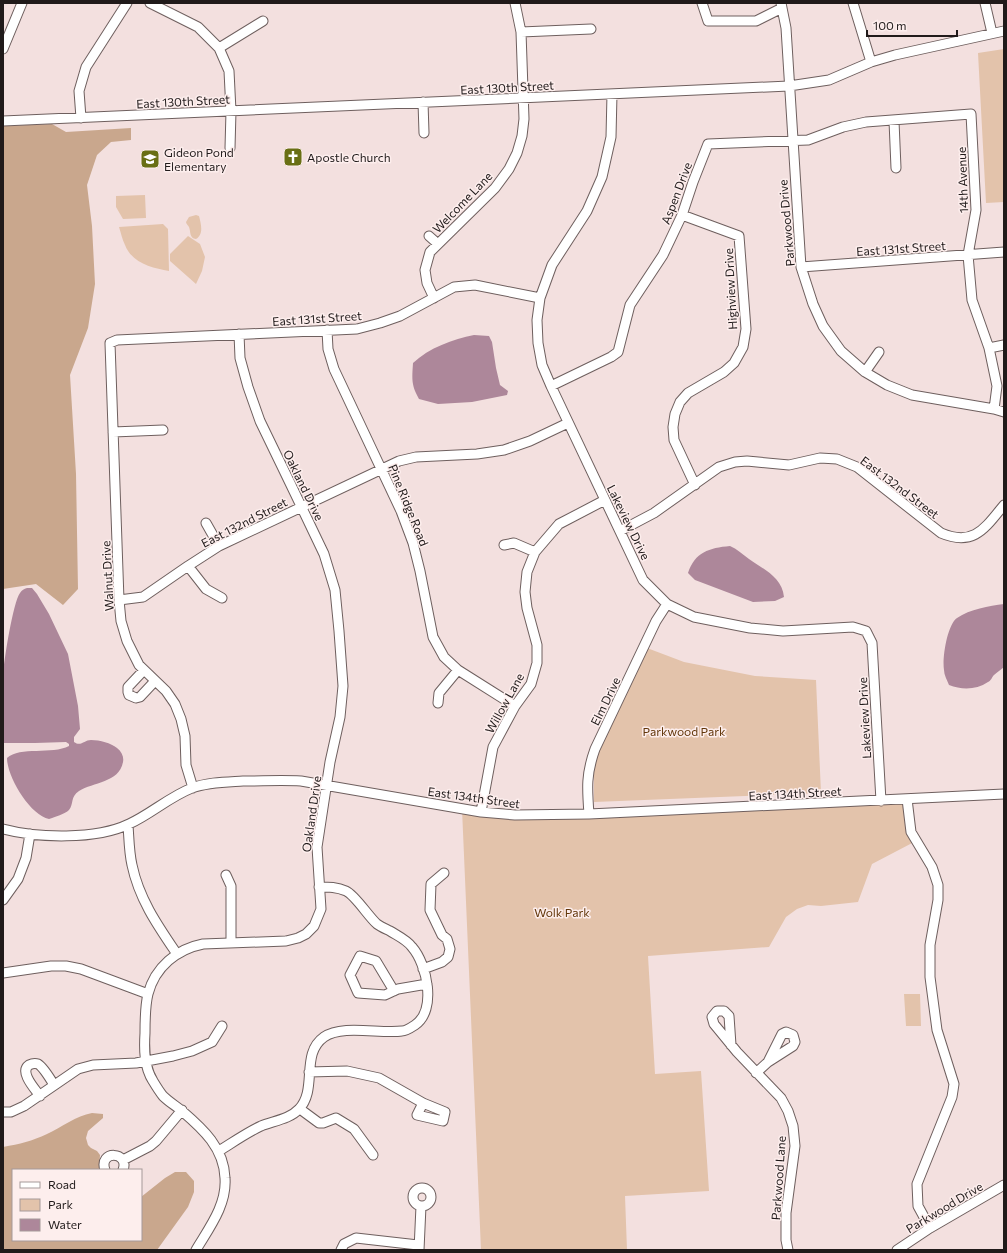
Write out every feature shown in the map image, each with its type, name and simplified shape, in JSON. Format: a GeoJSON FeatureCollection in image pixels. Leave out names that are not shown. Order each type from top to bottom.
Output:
{"type":"FeatureCollection","features":[{"type":"Feature","properties":{"kind":"street"},"geometry":{"type":"LineString","coordinates":[[3,48],[22,3]]}},
{"type":"Feature","properties":{"kind":"street"},"geometry":{"type":"LineString","coordinates":[[80,118],[79,91],[86,66],[127,3]]}},
{"type":"Feature","properties":{"kind":"street"},"geometry":{"type":"LineString","coordinates":[[150,3],[198,27],[219,48],[228,71],[231,111],[230,148]]}},
{"type":"Feature","properties":{"kind":"street","name":"Welcome Lane"},"geometry":{"type":"LineString","coordinates":[[434,298],[427,283],[425,270],[430,252],[495,188],[509,169],[517,154],[522,136],[524,98],[521,32],[515,3]]}},
{"type":"Feature","properties":{"kind":"street"},"geometry":{"type":"LineString","coordinates":[[702,3],[708,21],[756,21],[781,6]]}},
{"type":"Feature","properties":{"kind":"street"},"geometry":{"type":"LineString","coordinates":[[853,3],[870,62]]}},
{"type":"Feature","properties":{"kind":"street"},"geometry":{"type":"LineString","coordinates":[[985,3],[992,33]]}},
{"type":"Feature","properties":{"kind":"street","name":"Parkwood Drive"},"geometry":{"type":"LineString","coordinates":[[781,6],[786,28],[800,267],[813,304],[823,326],[841,351],[865,372],[887,385],[912,395],[1004,412]]}},
{"type":"Feature","properties":{"kind":"street"},"geometry":{"type":"LineString","coordinates":[[219,48],[263,21]]}},
{"type":"Feature","properties":{"kind":"street"},"geometry":{"type":"LineString","coordinates":[[521,32],[591,29]]}},
{"type":"Feature","properties":{"kind":"street","name":"East 130th Street"},"geometry":{"type":"LineString","coordinates":[[3,121],[789,86],[829,80],[870,62],[1004,31]]}},
{"type":"Feature","properties":{"kind":"street","name":"Lakeview Drive"},"geometry":{"type":"LineString","coordinates":[[612,94],[611,137],[602,177],[587,211],[552,265],[540,298],[537,320],[538,343],[542,364],[550,386],[643,580],[667,604],[694,618],[750,628],[783,631],[853,627],[866,631],[872,643],[881,801]]}},
{"type":"Feature","properties":{"kind":"street"},"geometry":{"type":"LineString","coordinates":[[423,102],[424,133]]}},
{"type":"Feature","properties":{"kind":"street","name":"Aspen Drive"},"geometry":{"type":"LineString","coordinates":[[550,386],[611,357],[618,352],[630,305],[663,255],[682,215],[708,144],[808,140],[843,127],[866,122],[971,114]]}},
{"type":"Feature","properties":{"kind":"street","name":"14th Avenue"},"geometry":{"type":"LineString","coordinates":[[971,114],[976,210],[968,255],[972,300],[989,348],[997,386],[994,409]]}},
{"type":"Feature","properties":{"kind":"street"},"geometry":{"type":"LineString","coordinates":[[894,121],[896,168]]}},
{"type":"Feature","properties":{"kind":"street","name":"Highview Drive"},"geometry":{"type":"LineString","coordinates":[[682,215],[739,236],[746,329],[743,347],[734,363],[724,372],[688,393],[680,402],[675,414],[673,426],[674,440],[695,485]]}},
{"type":"Feature","properties":{"kind":"street"},"geometry":{"type":"LineString","coordinates":[[429,236],[438,244]]}},
{"type":"Feature","properties":{"kind":"street","name":"East 131st Street"},"geometry":{"type":"LineString","coordinates":[[800,267],[1004,252]]}},
{"type":"Feature","properties":{"kind":"street","name":"East 131st Street"},"geometry":{"type":"LineString","coordinates":[[110,343],[117,340],[357,329],[400,316],[454,288],[475,285],[540,298]]}},
{"type":"Feature","properties":{"kind":"street","name":"Pine Ridge Road"},"geometry":{"type":"LineString","coordinates":[[327,330],[328,349],[334,369],[401,511],[413,543],[433,637],[444,657],[458,670],[515,706]]}},
{"type":"Feature","properties":{"kind":"street","name":"Oakland Drive"},"geometry":{"type":"LineString","coordinates":[[196,1250],[220,1208],[225,1178],[219,1151],[208,1136],[201,1127],[164,1096],[152,1079],[146,1061],[144,1046],[148,994],[157,973],[164,964],[177,954],[196,945],[231,942],[286,941],[306,934],[314,926],[321,909],[317,847],[318,834],[330,762],[340,717],[343,686],[335,590],[324,554],[255,408],[240,358],[239,334]]}},
{"type":"Feature","properties":{"kind":"street","name":"Walnut Drive"},"geometry":{"type":"LineString","coordinates":[[110,343],[121,621],[127,641],[139,665],[166,691],[175,704],[181,719],[185,736],[186,765],[193,788]]}},
{"type":"Feature","properties":{"kind":"street"},"geometry":{"type":"LineString","coordinates":[[989,348],[1004,345]]}},
{"type":"Feature","properties":{"kind":"street"},"geometry":{"type":"LineString","coordinates":[[865,372],[879,352]]}},
{"type":"Feature","properties":{"kind":"street","name":"East 132nd Street"},"geometry":{"type":"LineString","coordinates":[[119,600],[143,597],[219,546],[399,461],[416,457],[477,454],[504,450],[530,441],[568,423]]}},
{"type":"Feature","properties":{"kind":"street"},"geometry":{"type":"LineString","coordinates":[[113,432],[163,430]]}},
{"type":"Feature","properties":{"kind":"street","name":"East 132nd Street"},"geometry":{"type":"LineString","coordinates":[[620,531],[654,513],[719,468],[735,462],[748,461],[789,465],[820,458],[837,459],[857,467],[941,533],[952,537],[964,538],[976,534],[986,527],[1004,505]]}},
{"type":"Feature","properties":{"kind":"street","name":"Willow Lane"},"geometry":{"type":"LineString","coordinates":[[480,812],[493,747],[515,706],[531,684],[537,663],[537,645],[527,608],[525,592],[527,572],[534,552],[559,524],[605,500]]}},
{"type":"Feature","properties":{"kind":"street"},"geometry":{"type":"LineString","coordinates":[[206,523],[219,546]]}},
{"type":"Feature","properties":{"kind":"street"},"geometry":{"type":"LineString","coordinates":[[504,545],[514,543],[534,552]]}},
{"type":"Feature","properties":{"kind":"street"},"geometry":{"type":"LineString","coordinates":[[188,566],[206,589],[222,598]]}},
{"type":"Feature","properties":{"kind":"street","name":"Elm Drive"},"geometry":{"type":"LineString","coordinates":[[589,814],[587,781],[590,763],[656,621],[667,604]]}},
{"type":"Feature","properties":{"kind":"street"},"geometry":{"type":"LineString","coordinates":[[144,670],[128,687],[129,696],[136,698],[140,697],[155,681]]}},
{"type":"Feature","properties":{"kind":"street"},"geometry":{"type":"LineString","coordinates":[[438,703],[439,693],[458,670]]}},
{"type":"Feature","properties":{"kind":"street","name":"East 134th Street"},"geometry":{"type":"LineString","coordinates":[[3,829],[52,836],[106,832],[128,825],[172,798],[193,788],[221,782],[278,780],[301,781],[480,812],[515,815],[589,814],[907,800],[1004,794]]}},
{"type":"Feature","properties":{"kind":"street"},"geometry":{"type":"LineString","coordinates":[[907,800],[911,832],[932,867],[938,885],[938,900],[930,945],[930,977],[937,1030],[954,1084],[952,1097],[917,1184],[918,1206],[930,1228]]}},
{"type":"Feature","properties":{"kind":"street"},"geometry":{"type":"LineString","coordinates":[[128,825],[132,864],[139,890],[149,911],[177,954]]}},
{"type":"Feature","properties":{"kind":"street"},"geometry":{"type":"LineString","coordinates":[[3,900],[18,879],[26,858],[30,834]]}},
{"type":"Feature","properties":{"kind":"street"},"geometry":{"type":"LineString","coordinates":[[423,969],[442,962],[448,957],[450,949],[447,939],[442,935],[430,910],[431,884],[444,873]]}},
{"type":"Feature","properties":{"kind":"street"},"geometry":{"type":"LineString","coordinates":[[226,875],[231,886],[231,942]]}},
{"type":"Feature","properties":{"kind":"street"},"geometry":{"type":"LineString","coordinates":[[219,1151],[260,1127],[291,1115],[300,1109],[307,1095],[312,1053],[317,1043],[325,1036],[341,1031],[403,1031],[417,1024],[426,1011],[428,1000],[427,984],[419,957],[412,947],[404,940],[377,924],[348,892],[336,887],[319,887]]}},
{"type":"Feature","properties":{"kind":"street"},"geometry":{"type":"LineString","coordinates":[[394,991],[376,961],[360,956],[350,974],[358,993],[385,995],[394,991],[398,989],[427,984]]}},
{"type":"Feature","properties":{"kind":"street"},"geometry":{"type":"LineString","coordinates":[[3,973],[51,966],[66,966],[81,969],[148,994]]}},
{"type":"Feature","properties":{"kind":"street"},"geometry":{"type":"LineString","coordinates":[[3,1112],[18,1110],[72,1073],[86,1066],[146,1061],[173,1056],[206,1046],[212,1042],[222,1026]]}},
{"type":"Feature","properties":{"kind":"street","name":"Parkwood Lane"},"geometry":{"type":"LineString","coordinates":[[732,1044],[736,1052],[781,1098],[788,1111],[793,1126],[794,1146],[786,1213],[786,1240],[788,1250]]}},
{"type":"Feature","properties":{"kind":"street"},"geometry":{"type":"LineString","coordinates":[[756,1073],[768,1062]]}},
{"type":"Feature","properties":{"kind":"street"},"geometry":{"type":"LineString","coordinates":[[40,1096],[26,1076],[26,1069],[28,1066],[34,1064],[40,1065],[54,1085]]}},
{"type":"Feature","properties":{"kind":"street"},"geometry":{"type":"LineString","coordinates":[[309,1072],[346,1071],[379,1078],[423,1103]]}},
{"type":"Feature","properties":{"kind":"street"},"geometry":{"type":"LineString","coordinates":[[300,1109],[319,1123],[336,1118],[354,1129],[373,1155]]}},
{"type":"Feature","properties":{"kind":"street"},"geometry":{"type":"LineString","coordinates":[[123,1160],[150,1146],[156,1141],[182,1110]]}},
{"type":"Feature","properties":{"kind":"street"},"geometry":{"type":"LineString","coordinates":[[105,1169],[104,1163],[108,1157],[116,1155],[123,1160],[123,1169]]}},
{"type":"Feature","properties":{"kind":"street","name":"Parkwood Drive"},"geometry":{"type":"LineString","coordinates":[[897,1250],[930,1228],[1004,1185]]}},
{"type":"Feature","properties":{"kind":"street"},"geometry":{"type":"LineString","coordinates":[[341,1250],[344,1244],[356,1238],[418,1247],[421,1206]]}},
{"type":"Feature","properties":{"kind":"green space"},"geometry":{"type":"Polygon","coordinates":[[[1004,49],[1004,202],[986,203],[978,53],[1004,49]]]}},
{"type":"Feature","properties":{"kind":"green space"},"geometry":{"type":"Polygon","coordinates":[[[145,195],[146,218],[123,219],[116,207],[116,196],[145,195]]]}},
{"type":"Feature","properties":{"kind":"green space"},"geometry":{"type":"Polygon","coordinates":[[[196,215],[199,216],[201,232],[199,237],[196,239],[191,236],[186,222],[189,217],[196,215]]]}},
{"type":"Feature","properties":{"kind":"green space"},"geometry":{"type":"Polygon","coordinates":[[[163,224],[168,229],[169,271],[143,264],[132,256],[124,243],[119,227],[163,224]]]}},
{"type":"Feature","properties":{"kind":"green space"},"geometry":{"type":"Polygon","coordinates":[[[188,236],[200,244],[205,257],[202,271],[196,284],[170,261],[170,254],[188,236]]]}},
{"type":"Feature","properties":{"kind":"green space","name":"Parkwood Park"},"geometry":{"type":"Polygon","coordinates":[[[647,648],[684,662],[755,676],[816,680],[821,793],[594,802],[594,769],[599,751],[647,648]]]}},
{"type":"Feature","properties":{"kind":"green space","name":"Wolk Park"},"geometry":{"type":"Polygon","coordinates":[[[907,799],[916,841],[872,864],[858,902],[821,906],[808,905],[797,909],[786,917],[769,947],[648,956],[655,1074],[701,1071],[709,1191],[625,1196],[627,1250],[481,1250],[462,809],[515,815],[907,799]]]}},
{"type":"Feature","properties":{"kind":"green space"},"geometry":{"type":"Polygon","coordinates":[[[904,994],[920,994],[921,1026],[906,1026],[904,994]]]}},
{"type":"Feature","properties":{"kind":"shaded area"},"geometry":{"type":"Polygon","coordinates":[[[52,124],[66,132],[131,128],[131,140],[111,142],[97,155],[87,185],[92,226],[95,284],[88,328],[70,375],[76,474],[78,589],[63,605],[36,584],[3,589],[3,126],[52,124]]]}},
{"type":"Feature","properties":{"kind":"shaded area"},"geometry":{"type":"Polygon","coordinates":[[[86,1114],[103,1114],[103,1118],[88,1131],[86,1138],[88,1145],[100,1155],[99,1169],[12,1169],[12,1241],[142,1241],[142,1196],[175,1172],[186,1172],[194,1181],[194,1192],[188,1207],[157,1250],[3,1250],[3,1147],[36,1139],[86,1114]]]}},
{"type":"Feature","properties":{"kind":"water"},"geometry":{"type":"Polygon","coordinates":[[[474,335],[489,336],[492,342],[500,385],[508,391],[507,395],[472,402],[438,404],[419,399],[413,382],[413,363],[426,353],[442,345],[474,335]]]}},
{"type":"Feature","properties":{"kind":"water"},"geometry":{"type":"Polygon","coordinates":[[[730,546],[771,574],[780,584],[784,597],[775,601],[753,602],[695,580],[688,573],[695,560],[704,552],[730,546]]]}},
{"type":"Feature","properties":{"kind":"water"},"geometry":{"type":"Polygon","coordinates":[[[27,588],[32,588],[37,594],[49,614],[68,654],[78,706],[80,729],[74,737],[74,742],[81,744],[91,740],[105,742],[115,746],[123,758],[121,769],[116,774],[105,781],[76,793],[69,810],[49,819],[42,816],[27,803],[15,785],[8,766],[7,758],[20,752],[62,749],[69,746],[69,744],[66,742],[3,743],[3,674],[5,657],[17,599],[20,593],[27,588]]]}},
{"type":"Feature","properties":{"kind":"water"},"geometry":{"type":"Polygon","coordinates":[[[1004,604],[1004,667],[994,675],[991,680],[979,687],[959,688],[949,685],[944,672],[944,658],[946,642],[953,622],[962,615],[974,610],[1004,604]]]}},
{"type":"Feature","properties":{"kind":"place","name":"Apostle Church"},"geometry":{"type":"Point","coordinates":[293,157]}},
{"type":"Feature","properties":{"kind":"place","name":"Gideon Pond Elementary"},"geometry":{"type":"Point","coordinates":[150,159]}}]}
